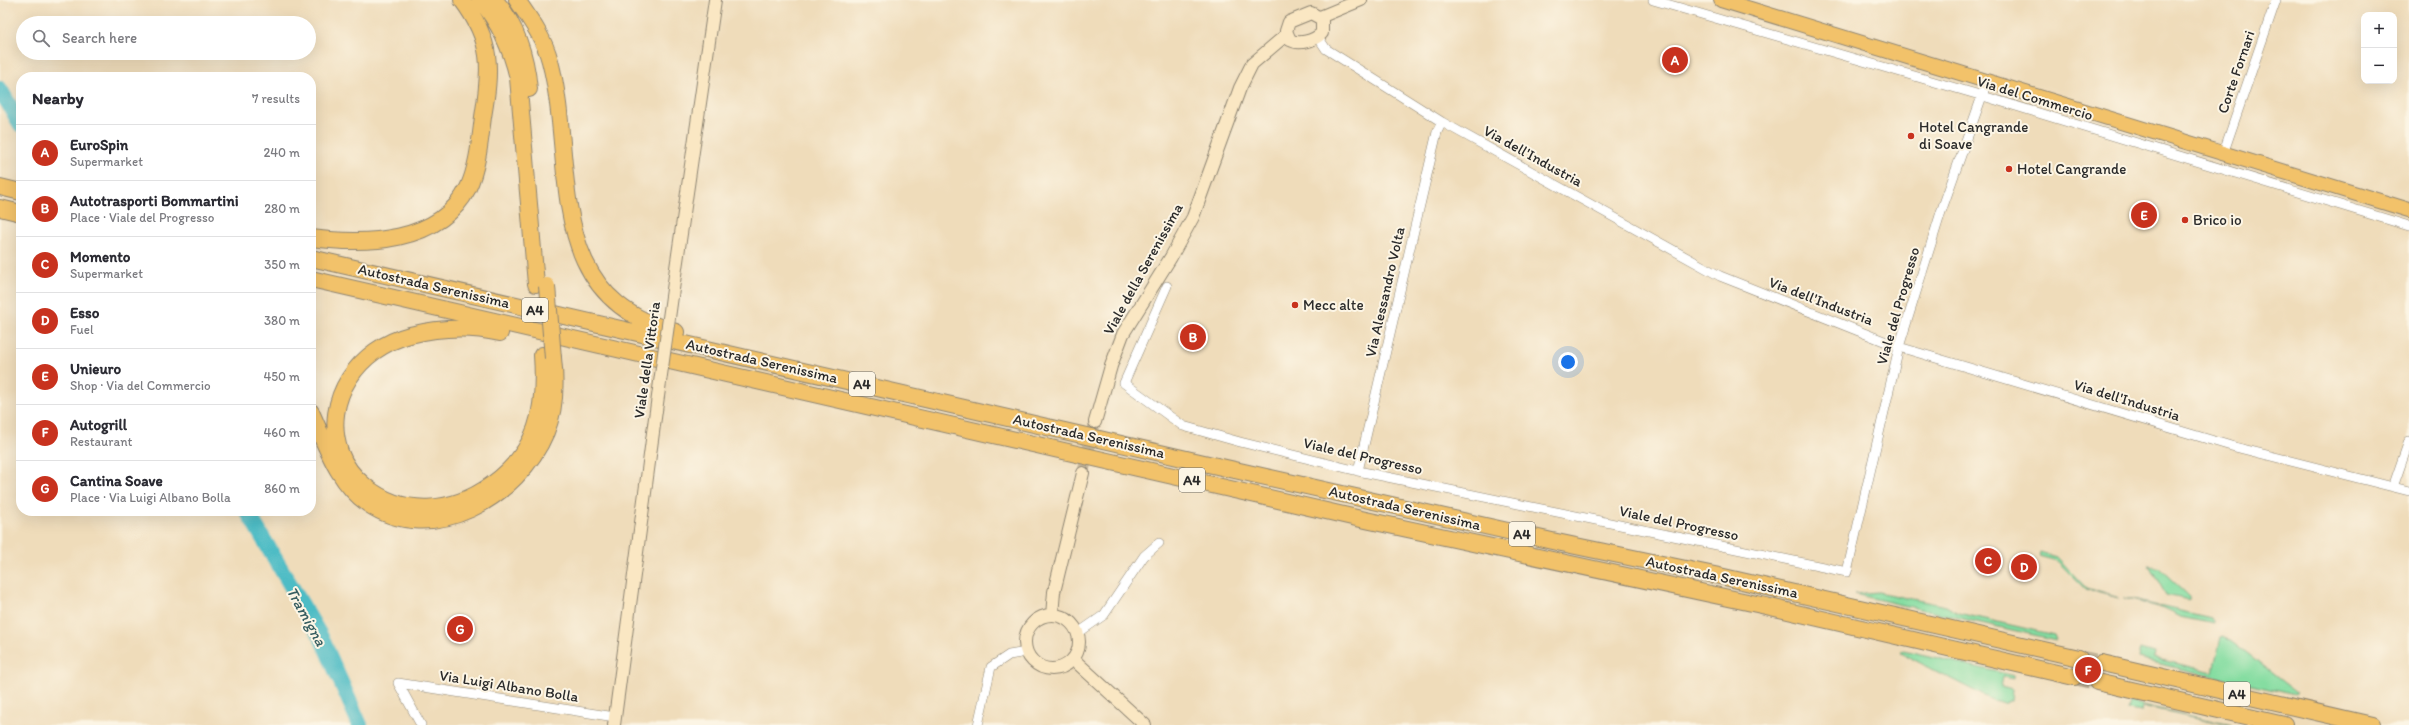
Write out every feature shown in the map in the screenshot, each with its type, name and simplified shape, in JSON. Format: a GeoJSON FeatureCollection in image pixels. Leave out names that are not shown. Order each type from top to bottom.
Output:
{"type":"FeatureCollection","features":[{"type":"Feature","properties":{"kind":"highway"},"geometry":{"type":"LineString","coordinates":[[316,238],[370,242],[413,233],[443,216],[457,203],[467,188],[475,168],[488,90],[489,59],[486,41],[479,25],[462,0]]}},
{"type":"Feature","properties":{"kind":"highway"},"geometry":{"type":"LineString","coordinates":[[316,423],[343,481],[368,504],[403,518],[418,520],[450,517],[467,511],[498,493],[515,478],[533,457],[546,433],[553,412],[555,381],[548,356],[518,78],[510,49],[501,28],[480,0]]}},
{"type":"Feature","properties":{"kind":"highway"},"geometry":{"type":"LineString","coordinates":[[495,0],[513,27],[526,62],[541,285]]}},
{"type":"Feature","properties":{"kind":"highway"},"geometry":{"type":"LineString","coordinates":[[517,0],[537,29],[550,59],[572,220],[582,255],[595,279],[618,305],[645,322],[717,343],[759,361]]}},
{"type":"Feature","properties":{"kind":"highway"},"geometry":{"type":"LineString","coordinates":[[0,208],[16,212]]}},
{"type":"Feature","properties":{"kind":"highway","name":"Autostrada Serenissima"},"geometry":{"type":"LineString","coordinates":[[316,259],[1544,540],[1732,579],[2079,658]]}},
{"type":"Feature","properties":{"kind":"highway","name":"Autostrada Serenissima"},"geometry":{"type":"LineString","coordinates":[[316,280],[1361,519],[1766,606],[2074,677]]}},
{"type":"Feature","properties":{"kind":"highway"},"geometry":{"type":"LineString","coordinates":[[548,356],[542,404],[535,430],[522,454],[507,472],[474,495],[445,506],[425,509],[404,507],[372,492],[358,480],[348,468],[341,454],[337,436],[336,421],[339,401],[342,390],[359,364],[378,348],[420,332],[462,327],[531,338],[577,340]]}},
{"type":"Feature","properties":{"kind":"highway","name":"A4"},"geometry":{"type":"LineString","coordinates":[[2102,663],[2372,725]]}},
{"type":"Feature","properties":{"kind":"highway","name":"A4"},"geometry":{"type":"LineString","coordinates":[[2097,682],[2284,725]]}},
{"type":"Feature","properties":{"kind":"main road"},"geometry":{"type":"LineString","coordinates":[[1721,0],[2409,210]]}},
{"type":"Feature","properties":{"kind":"street","name":"Viale della Vittoria"},"geometry":{"type":"LineString","coordinates":[[615,721],[654,426],[715,0]]}},
{"type":"Feature","properties":{"kind":"street"},"geometry":{"type":"LineString","coordinates":[[1320,17],[1324,29],[1318,37],[1296,43],[1286,35],[1286,28],[1291,21],[1311,13],[1320,17],[1361,0]]}},
{"type":"Feature","properties":{"kind":"street","name":"Via del Commercio"},"geometry":{"type":"LineString","coordinates":[[1653,0],[1983,96],[2409,226]]}},
{"type":"Feature","properties":{"kind":"street","name":"Corte Fornari"},"geometry":{"type":"LineString","coordinates":[[2223,154],[2276,0]]}},
{"type":"Feature","properties":{"kind":"street","name":"Viale della Serenissima"},"geometry":{"type":"LineString","coordinates":[[1095,422],[1111,366],[1123,334],[1171,257],[1193,217],[1240,88],[1252,64],[1286,35]]}},
{"type":"Feature","properties":{"kind":"street","name":"Via dell'Industria"},"geometry":{"type":"LineString","coordinates":[[1318,37],[1326,49],[1442,122],[1720,276],[1899,347],[2231,446],[2409,491]]}},
{"type":"Feature","properties":{"kind":"street","name":"Viale del Progresso"},"geometry":{"type":"LineString","coordinates":[[1167,286],[1124,383],[1183,426],[1358,470],[1847,572],[1899,347],[1941,212],[1987,82]]}},
{"type":"Feature","properties":{"kind":"street","name":"Via Alessandro Volta"},"geometry":{"type":"LineString","coordinates":[[1358,470],[1437,132],[1442,122]]}},
{"type":"Feature","properties":{"kind":"street"},"geometry":{"type":"LineString","coordinates":[[2393,487],[2409,441]]}},
{"type":"Feature","properties":{"kind":"street"},"geometry":{"type":"LineString","coordinates":[[1052,615],[1054,592],[1083,473]]}},
{"type":"Feature","properties":{"kind":"street"},"geometry":{"type":"LineString","coordinates":[[1078,633],[1104,615],[1144,556],[1159,542]]}},
{"type":"Feature","properties":{"kind":"street"},"geometry":{"type":"LineString","coordinates":[[1052,615],[1068,620],[1078,633],[1078,647],[1073,660],[1061,667],[1048,668],[1039,665],[1027,652],[1026,634],[1036,620],[1052,615]]}},
{"type":"Feature","properties":{"kind":"street"},"geometry":{"type":"LineString","coordinates":[[978,725],[990,670],[1009,655],[1027,652]]}},
{"type":"Feature","properties":{"kind":"street"},"geometry":{"type":"LineString","coordinates":[[1073,660],[1144,725]]}},
{"type":"Feature","properties":{"kind":"street","name":"Via Luigi Albano Bolla"},"geometry":{"type":"LineString","coordinates":[[421,725],[398,683],[615,721]]}},
{"type":"Feature","properties":{"kind":"green space"},"geometry":{"type":"Polygon","coordinates":[[[2040,552],[2057,557],[2086,588],[2119,598],[2085,589],[2057,561],[2039,556],[2040,552]]]}},
{"type":"Feature","properties":{"kind":"green space"},"geometry":{"type":"Polygon","coordinates":[[[2149,565],[2159,568],[2189,596],[2189,600],[2166,595],[2149,565]]]}},
{"type":"Feature","properties":{"kind":"green space"},"geometry":{"type":"Polygon","coordinates":[[[1878,592],[1946,606],[1958,613],[2054,635],[2056,640],[1854,594],[1878,592]]]}},
{"type":"Feature","properties":{"kind":"green space"},"geometry":{"type":"Polygon","coordinates":[[[2124,598],[2211,618],[2214,624],[2180,617],[2159,607],[2124,598]]]}},
{"type":"Feature","properties":{"kind":"green space"},"geometry":{"type":"Polygon","coordinates":[[[2224,636],[2297,693],[2295,695],[2138,659],[2140,649],[2154,653],[2153,658],[2213,672],[2221,637],[2224,636]]]}},
{"type":"Feature","properties":{"kind":"green space"},"geometry":{"type":"Polygon","coordinates":[[[1903,650],[2015,676],[2015,679],[2003,677],[2001,687],[2012,690],[2011,700],[2003,704],[1994,701],[1901,653],[1903,650]]]}},
{"type":"Feature","properties":{"kind":"green space"},"geometry":{"type":"Polygon","coordinates":[[[2129,702],[2231,725],[2142,706],[2141,712],[2127,710],[2129,702]]]}},
{"type":"Feature","properties":{"kind":"waterway","name":"Tramigna"},"geometry":{"type":"LineString","coordinates":[[0,89],[16,116]]}},
{"type":"Feature","properties":{"kind":"waterway","name":"Tramigna"},"geometry":{"type":"LineString","coordinates":[[250,516],[321,637],[360,725]]}},
{"type":"Feature","properties":{"kind":"tunnel"},"geometry":{"type":"LineString","coordinates":[[1083,473],[1095,422]]}},
{"type":"Feature","properties":{"kind":"tunnel"},"geometry":{"type":"LineString","coordinates":[[2079,658],[2102,663]]}},
{"type":"Feature","properties":{"kind":"tunnel"},"geometry":{"type":"LineString","coordinates":[[2074,677],[2097,682]]}},
{"type":"Feature","properties":{"kind":"place","name":"EuroSpin"},"geometry":{"type":"Point","coordinates":[1675,60]}},
{"type":"Feature","properties":{"kind":"place","name":"Hotel Cangrande di Soave"},"geometry":{"type":"Point","coordinates":[1911,136]}},
{"type":"Feature","properties":{"kind":"place","name":"Hotel Cangrande"},"geometry":{"type":"Point","coordinates":[2009,169]}},
{"type":"Feature","properties":{"kind":"place","name":"Unieuro"},"geometry":{"type":"Point","coordinates":[2144,215]}},
{"type":"Feature","properties":{"kind":"place","name":"Brico io"},"geometry":{"type":"Point","coordinates":[2185,220]}},
{"type":"Feature","properties":{"kind":"place","name":"Mecc alte"},"geometry":{"type":"Point","coordinates":[1295,305]}},
{"type":"Feature","properties":{"kind":"place","name":"Autotrasporti Bommartini"},"geometry":{"type":"Point","coordinates":[1193,337]}},
{"type":"Feature","properties":{"kind":"place","name":"Momento"},"geometry":{"type":"Point","coordinates":[1988,561]}},
{"type":"Feature","properties":{"kind":"place","name":"Esso"},"geometry":{"type":"Point","coordinates":[2024,567]}},
{"type":"Feature","properties":{"kind":"place","name":"Cantina Soave"},"geometry":{"type":"Point","coordinates":[460,629]}},
{"type":"Feature","properties":{"kind":"place","name":"Autogrill"},"geometry":{"type":"Point","coordinates":[2088,670]}}]}
